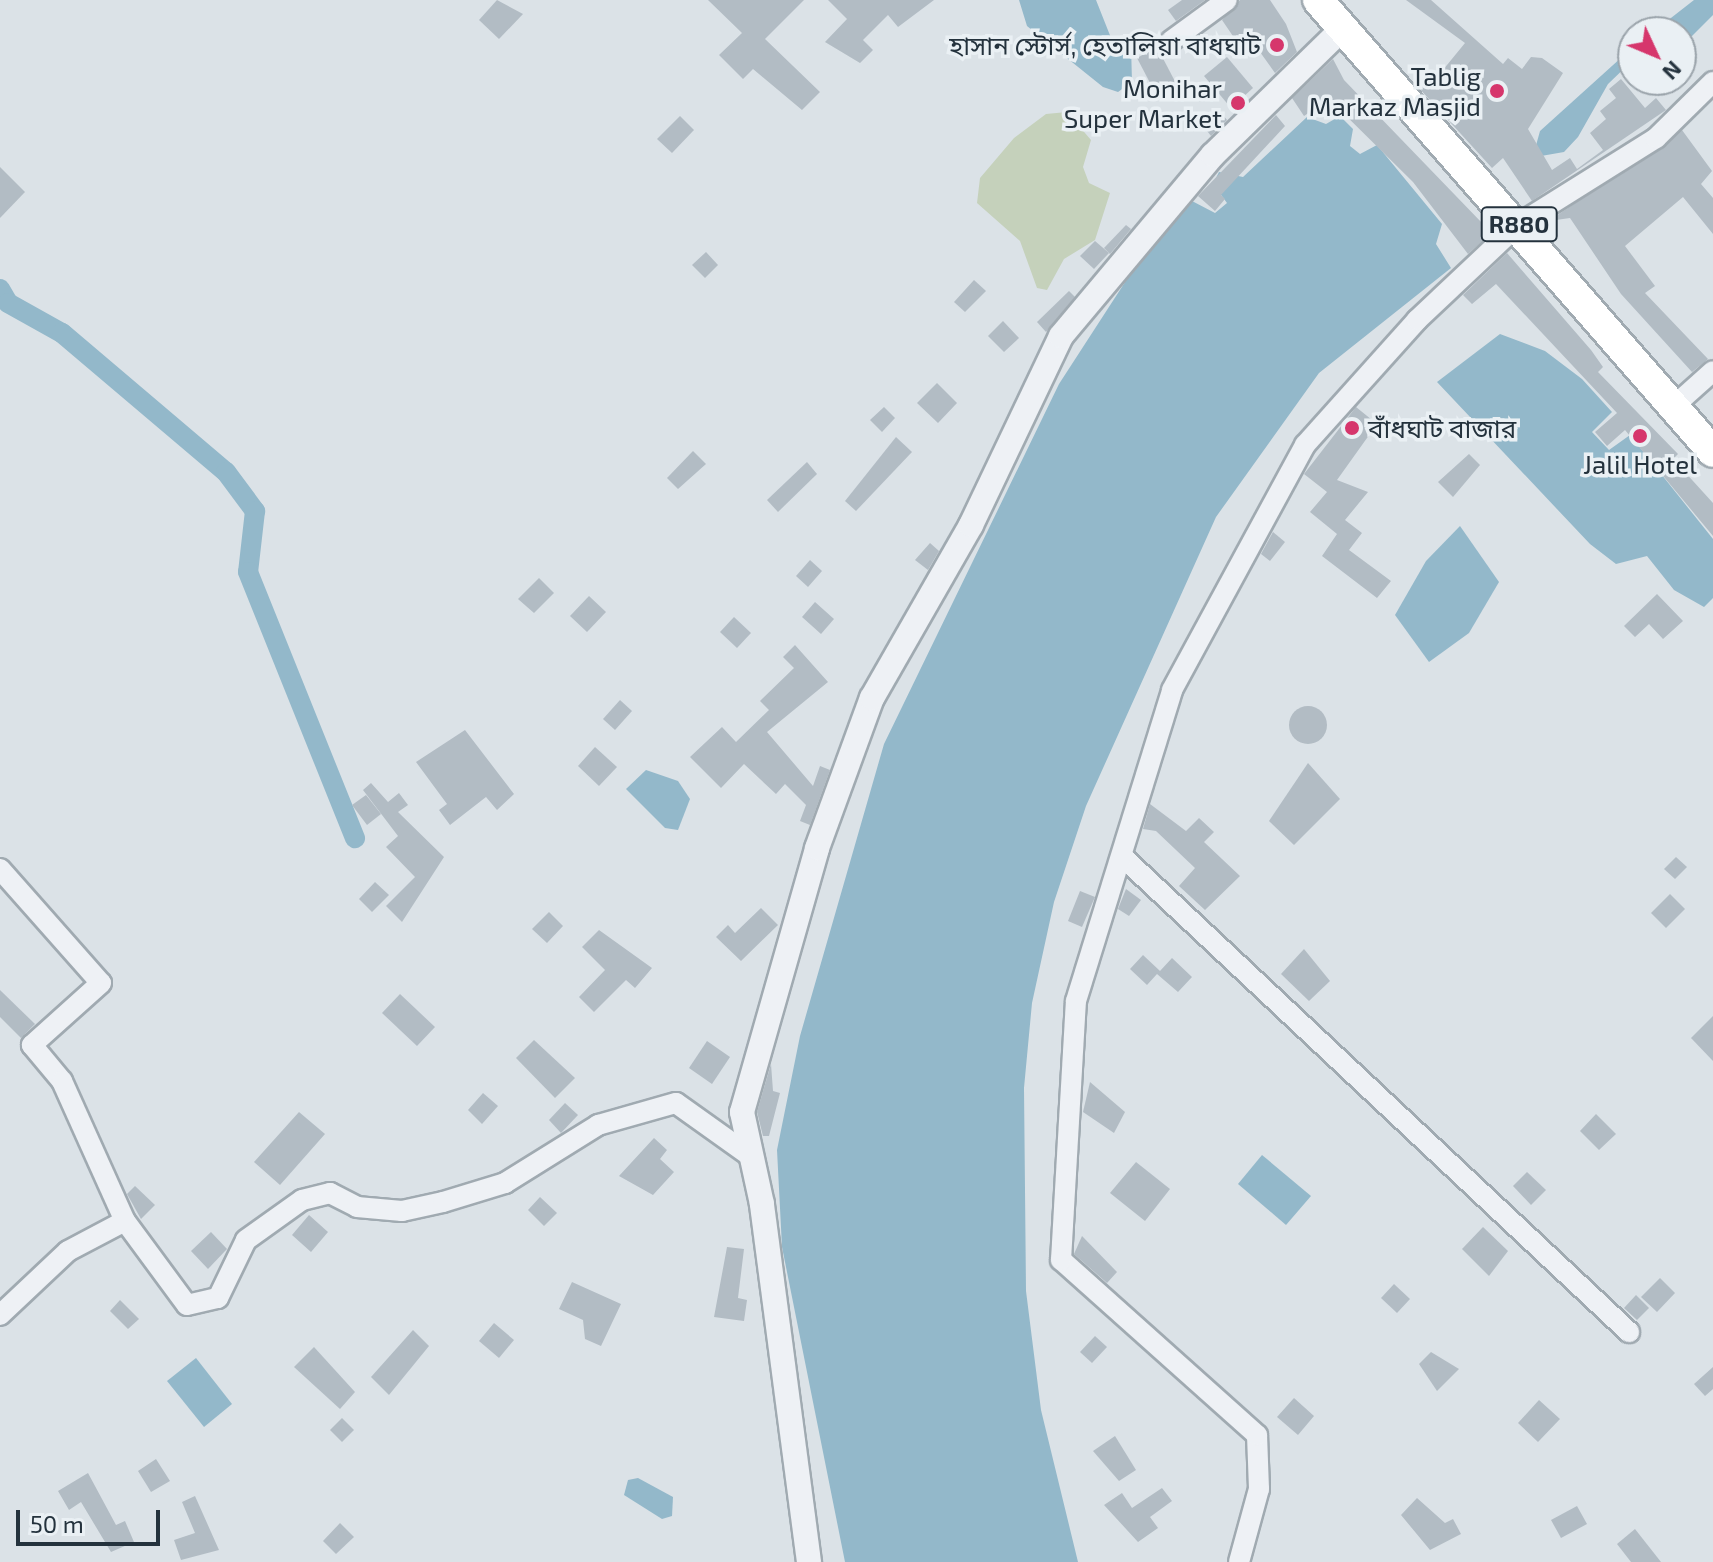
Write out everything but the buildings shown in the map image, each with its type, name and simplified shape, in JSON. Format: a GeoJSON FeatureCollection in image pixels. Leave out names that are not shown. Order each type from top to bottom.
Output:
{"type":"FeatureCollection","features":[{"type":"Feature","properties":{"kind":"main road","name":"R880"},"geometry":{"type":"LineString","coordinates":[[1318,0],[1519,224],[1713,452]]}},
{"type":"Feature","properties":{"kind":"street"},"geometry":{"type":"LineString","coordinates":[[1171,41],[1227,0]]}},
{"type":"Feature","properties":{"kind":"street"},"geometry":{"type":"LineString","coordinates":[[809,1562],[762,1204],[742,1112],[817,848],[872,698],[997,474],[1042,368],[1061,336],[1213,155],[1343,28]]}},
{"type":"Feature","properties":{"kind":"street"},"geometry":{"type":"LineString","coordinates":[[1239,1562],[1259,1489],[1257,1435],[1061,1260],[1076,1001],[1126,860],[1190,649],[1305,445],[1417,320],[1519,224],[1656,138],[1713,82]]}},
{"type":"Feature","properties":{"kind":"street"},"geometry":{"type":"LineString","coordinates":[[1674,406],[1713,371]]}},
{"type":"Feature","properties":{"kind":"street"},"geometry":{"type":"LineString","coordinates":[[1126,860],[1629,1332]]}},
{"type":"Feature","properties":{"kind":"street"},"geometry":{"type":"LineString","coordinates":[[0,869],[101,983],[32,1045],[62,1081],[125,1221],[187,1305],[218,1298],[246,1240],[302,1200],[330,1193],[357,1207],[402,1211],[443,1202],[505,1183],[598,1125],[676,1103],[749,1155]]}},
{"type":"Feature","properties":{"kind":"street"},"geometry":{"type":"LineString","coordinates":[[0,1315],[68,1251],[125,1221]]}},
{"type":"Feature","properties":{"kind":"green space"},"geometry":{"type":"Polygon","coordinates":[[[1067,112],[1091,140],[1083,167],[1089,183],[1110,193],[1095,240],[1064,259],[1047,290],[1037,288],[1020,241],[977,203],[980,178],[1014,138],[1046,114],[1067,112]]]}},
{"type":"Feature","properties":{"kind":"water"},"geometry":{"type":"Polygon","coordinates":[[[1019,0],[1096,0],[1115,48],[1131,45],[1132,82],[1118,92],[1103,87],[1027,26],[1019,0]]]}},
{"type":"Feature","properties":{"kind":"water"},"geometry":{"type":"Polygon","coordinates":[[[1694,0],[1713,0],[1713,15],[1697,31],[1697,16],[1674,16],[1694,0]]]}},
{"type":"Feature","properties":{"kind":"water"},"geometry":{"type":"Polygon","coordinates":[[[1617,61],[1617,75],[1608,84],[1578,137],[1564,152],[1541,156],[1535,149],[1540,131],[1617,61]]]}},
{"type":"Feature","properties":{"kind":"water"},"geometry":{"type":"Polygon","coordinates":[[[1340,116],[1353,129],[1350,146],[1360,154],[1377,145],[1442,224],[1436,244],[1451,268],[1319,373],[1216,517],[1086,806],[1054,902],[1032,1003],[1024,1088],[1026,1291],[1041,1410],[1078,1562],[845,1562],[782,1247],[777,1150],[800,1036],[884,744],[1059,384],[1142,256],[1192,201],[1215,213],[1227,203],[1213,184],[1219,172],[1243,177],[1307,117],[1326,124],[1340,116]]]}},
{"type":"Feature","properties":{"kind":"water"},"geometry":{"type":"Polygon","coordinates":[[[1500,334],[1545,351],[1582,379],[1612,412],[1592,432],[1609,450],[1630,435],[1713,539],[1713,598],[1704,607],[1674,590],[1647,556],[1616,564],[1590,544],[1437,382],[1500,334]]]}},
{"type":"Feature","properties":{"kind":"water"},"geometry":{"type":"Polygon","coordinates":[[[1460,526],[1499,582],[1469,633],[1429,662],[1395,615],[1426,561],[1460,526]]]}},
{"type":"Feature","properties":{"kind":"water"},"geometry":{"type":"Polygon","coordinates":[[[646,770],[678,781],[690,799],[678,830],[665,828],[626,789],[646,770]]]}},
{"type":"Feature","properties":{"kind":"water"},"geometry":{"type":"Polygon","coordinates":[[[1262,1155],[1311,1196],[1286,1225],[1238,1184],[1262,1155]]]}},
{"type":"Feature","properties":{"kind":"water"},"geometry":{"type":"Polygon","coordinates":[[[196,1358],[232,1404],[204,1427],[167,1381],[196,1358]]]}},
{"type":"Feature","properties":{"kind":"water"},"geometry":{"type":"Polygon","coordinates":[[[638,1478],[673,1497],[672,1516],[662,1519],[624,1495],[628,1480],[638,1478]]]}},
{"type":"Feature","properties":{"kind":"waterway"},"geometry":{"type":"LineString","coordinates":[[0,289],[8,303],[62,333],[226,472],[255,511],[248,572],[355,838]]}},
{"type":"Feature","properties":{"kind":"place","name":"হাসান স্টোর্স, হেতালিয়া বাধঘাট"},"geometry":{"type":"Point","coordinates":[1277,45]}},
{"type":"Feature","properties":{"kind":"place","name":"Tablig Markaz Masjid"},"geometry":{"type":"Point","coordinates":[1497,91]}},
{"type":"Feature","properties":{"kind":"place","name":"Monihar Super Market"},"geometry":{"type":"Point","coordinates":[1238,103]}},
{"type":"Feature","properties":{"kind":"place","name":"বাঁধঘাট বাজার"},"geometry":{"type":"Point","coordinates":[1352,428]}},
{"type":"Feature","properties":{"kind":"place","name":"Jalil Hotel"},"geometry":{"type":"Point","coordinates":[1640,436]}}]}
